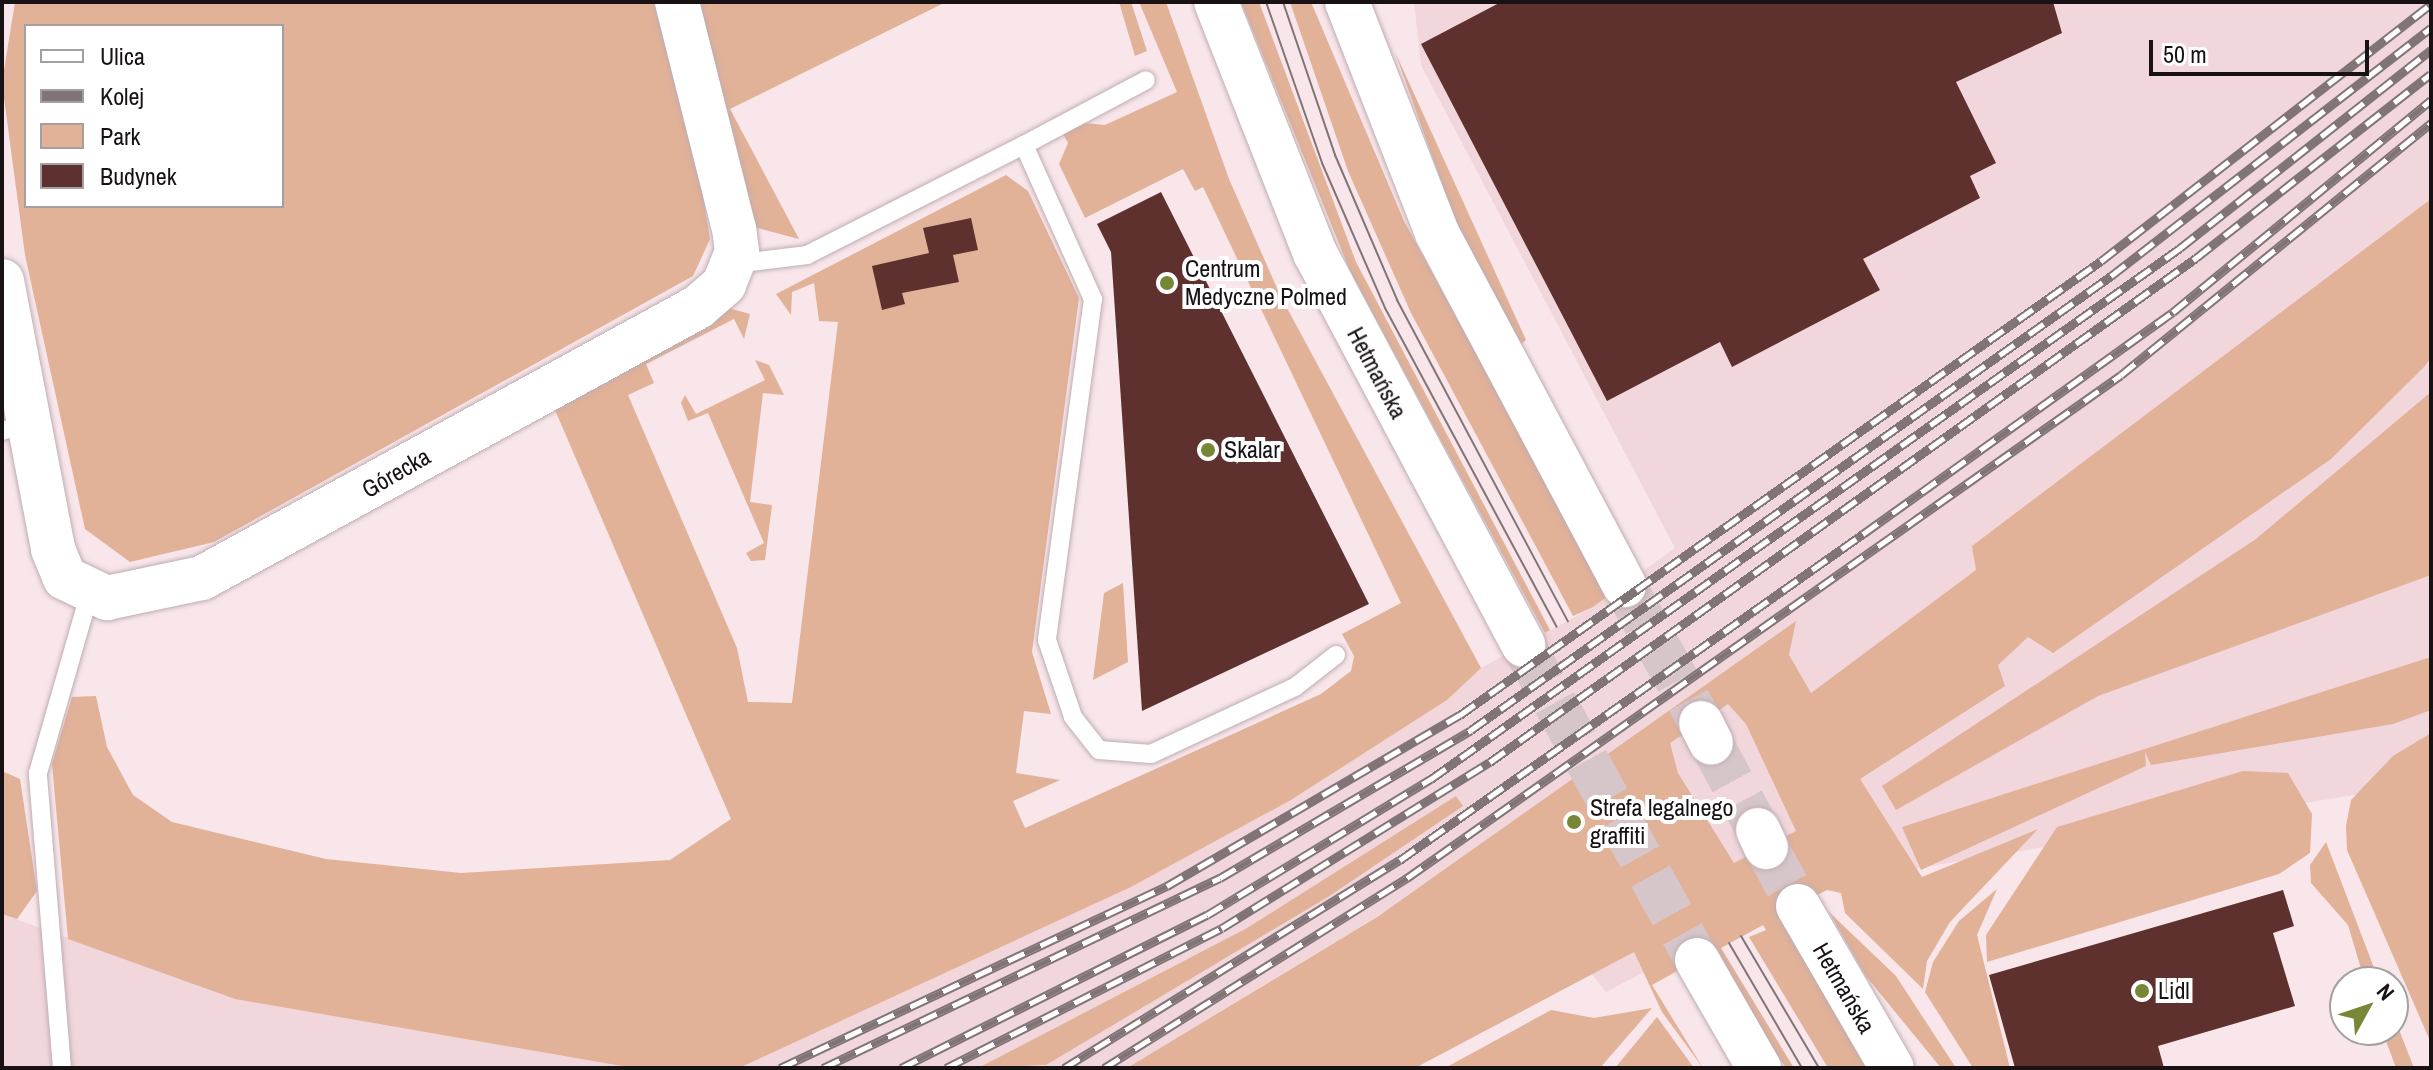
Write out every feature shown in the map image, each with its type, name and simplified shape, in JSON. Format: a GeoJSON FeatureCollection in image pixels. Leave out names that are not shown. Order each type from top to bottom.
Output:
{"type":"FeatureCollection","features":[{"type":"Feature","properties":{"kind":"main road"},"geometry":{"type":"LineString","coordinates":[[677,2],[734,229],[734,264]]}},
{"type":"Feature","properties":{"kind":"main road","name":"Hetmańska"},"geometry":{"type":"LineString","coordinates":[[1216,2],[1315,253],[1523,645]]}},
{"type":"Feature","properties":{"kind":"main road"},"geometry":{"type":"LineString","coordinates":[[1347,2],[1437,233],[1624,585]]}},
{"type":"Feature","properties":{"kind":"main road","name":"Górecka"},"geometry":{"type":"LineString","coordinates":[[89,595],[144,596],[251,555],[698,307],[734,264]]}},
{"type":"Feature","properties":{"kind":"main road"},"geometry":{"type":"LineString","coordinates":[[2,281],[16,427],[57,566],[89,595]]}},
{"type":"Feature","properties":{"kind":"main road","name":"Hetmańska"},"geometry":{"type":"LineString","coordinates":[[1798,906],[1892,1068]]}},
{"type":"Feature","properties":{"kind":"main road"},"geometry":{"type":"LineString","coordinates":[[1697,960],[1759,1068]]}},
{"type":"Feature","properties":{"kind":"lane"},"geometry":{"type":"LineString","coordinates":[[734,264],[807,255],[1146,80]]}},
{"type":"Feature","properties":{"kind":"lane"},"geometry":{"type":"LineString","coordinates":[[1024,145],[1093,299],[1047,640],[1073,717],[1099,750],[1151,754],[1295,687],[1336,655]]}},
{"type":"Feature","properties":{"kind":"lane"},"geometry":{"type":"LineString","coordinates":[[62,1068],[38,773],[89,595]]}},
{"type":"Feature","properties":{"kind":"shaded area"},"geometry":{"type":"Polygon","coordinates":[[[1414,2],[2431,2],[2431,782],[1895,872],[1854,861],[1606,992],[1486,841],[1376,917],[1127,1068],[1040,1068],[1328,897],[1462,806],[1456,796],[1247,928],[978,1068],[739,1068],[1131,887],[1291,800],[1447,700],[1472,673],[1593,607],[1675,548],[1421,65],[1414,2]]]}},
{"type":"Feature","properties":{"kind":"shaded area"},"geometry":{"type":"Polygon","coordinates":[[[2,914],[235,999],[633,1068],[2,1068],[2,914]]]}},
{"type":"Feature","properties":{"kind":"green space"},"geometry":{"type":"Polygon","coordinates":[[[15,2],[656,2],[695,146],[710,239],[693,276],[214,542],[130,562],[85,529],[25,255],[2,83],[15,2]]]}},
{"type":"Feature","properties":{"kind":"green space"},"geometry":{"type":"Polygon","coordinates":[[[691,2],[946,2],[730,109],[799,239],[754,227],[691,2]]]}},
{"type":"Feature","properties":{"kind":"green space"},"geometry":{"type":"Polygon","coordinates":[[[1119,2],[1131,2],[1147,51],[1135,56],[1119,2]]]}},
{"type":"Feature","properties":{"kind":"green space"},"geometry":{"type":"Polygon","coordinates":[[[1139,2],[1166,2],[1229,179],[1280,295],[1481,668],[1447,700],[1291,800],[1131,887],[739,1068],[633,1068],[235,999],[68,939],[52,764],[72,697],[96,696],[107,747],[133,795],[172,822],[326,859],[461,873],[670,860],[731,819],[555,410],[728,308],[750,314],[744,339],[734,319],[646,364],[654,383],[628,395],[737,648],[748,702],[792,703],[838,322],[819,321],[814,283],[792,292],[791,315],[776,294],[1006,175],[1028,191],[1079,298],[1032,652],[1051,714],[1024,711],[1016,773],[1060,780],[1013,801],[1025,828],[1321,694],[1351,671],[1354,656],[1342,634],[1401,603],[1203,187],[1195,191],[1183,169],[1085,218],[1059,164],[1068,143],[1063,134],[1085,123],[1105,125],[1177,92],[1139,2]]]}},
{"type":"Feature","properties":{"kind":"green space"},"geometry":{"type":"Polygon","coordinates":[[[1241,2],[1259,2],[1356,262],[1550,630],[1545,633],[1351,273],[1241,2]]]}},
{"type":"Feature","properties":{"kind":"green space"},"geometry":{"type":"Polygon","coordinates":[[[1290,2],[1311,2],[1404,221],[1608,596],[1593,607],[1573,616],[1411,313],[1348,171],[1290,2]]]}},
{"type":"Feature","properties":{"kind":"green space"},"geometry":{"type":"Polygon","coordinates":[[[1395,52],[1526,340],[1521,344],[1457,226],[1395,52]]]}},
{"type":"Feature","properties":{"kind":"green space"},"geometry":{"type":"Polygon","coordinates":[[[2431,199],[2431,358],[2424,367],[2331,459],[2053,653],[2028,637],[1998,665],[2005,686],[1860,779],[1922,877],[2038,829],[1950,922],[1927,961],[1923,989],[1845,913],[1841,893],[1827,890],[1779,916],[1869,1068],[1828,1068],[1749,937],[1766,930],[1763,925],[1721,948],[1794,1068],[1786,1068],[1750,1013],[1717,949],[1652,985],[1703,1068],[1662,1012],[1634,952],[1415,1068],[1127,1068],[1377,917],[1796,621],[1789,655],[1811,693],[1976,570],[1972,546],[2431,199]],[[1728,704],[1670,743],[1678,773],[1734,863],[1796,831],[1746,724],[1728,704]]]}},
{"type":"Feature","properties":{"kind":"green space"},"geometry":{"type":"Polygon","coordinates":[[[755,360],[769,365],[784,395],[763,393],[750,502],[772,505],[765,560],[751,561],[746,553],[764,543],[708,413],[688,421],[681,403],[685,395],[696,414],[765,380],[755,360]]]}},
{"type":"Feature","properties":{"kind":"green space"},"geometry":{"type":"Polygon","coordinates":[[[2431,392],[2431,575],[2098,696],[1896,810],[1882,786],[2256,539],[2431,392]]]}},
{"type":"Feature","properties":{"kind":"green space"},"geometry":{"type":"Polygon","coordinates":[[[1123,583],[1128,662],[1093,680],[1104,593],[1123,583]]]}},
{"type":"Feature","properties":{"kind":"green space"},"geometry":{"type":"Polygon","coordinates":[[[2431,657],[2431,710],[2393,724],[2151,765],[2145,752],[2146,766],[1921,870],[1902,827],[2431,657]]]}},
{"type":"Feature","properties":{"kind":"green space"},"geometry":{"type":"Polygon","coordinates":[[[2431,733],[2431,1043],[2409,992],[2409,966],[2397,966],[2347,850],[2346,826],[2351,800],[2393,756],[2431,733]]]}},
{"type":"Feature","properties":{"kind":"green space"},"geometry":{"type":"Polygon","coordinates":[[[2,771],[20,779],[37,891],[17,919],[2,914],[2,771]]]}},
{"type":"Feature","properties":{"kind":"green space"},"geometry":{"type":"Polygon","coordinates":[[[2243,771],[2288,773],[2312,814],[2310,853],[2279,874],[1987,962],[1986,935],[2057,827],[2243,771]]]}},
{"type":"Feature","properties":{"kind":"green space"},"geometry":{"type":"Polygon","coordinates":[[[1456,796],[1463,806],[1328,897],[1046,1065],[978,1068],[1247,928],[1456,796]]]}},
{"type":"Feature","properties":{"kind":"green space"},"geometry":{"type":"Polygon","coordinates":[[[2326,842],[2374,966],[2360,966],[2348,925],[2311,883],[2310,865],[2326,842]]]}},
{"type":"Feature","properties":{"kind":"green space"},"geometry":{"type":"Polygon","coordinates":[[[1997,889],[1977,935],[2010,1068],[1973,1068],[1925,992],[1933,962],[1959,921],[1997,889]]]}},
{"type":"Feature","properties":{"kind":"green space"},"geometry":{"type":"Polygon","coordinates":[[[1829,912],[1896,976],[1956,1068],[1941,1068],[1865,975],[1829,912]]]}},
{"type":"Feature","properties":{"kind":"green space"},"geometry":{"type":"Polygon","coordinates":[[[1652,1008],[1600,1068],[1445,1068],[1551,1010],[1594,1018],[1652,1008]]]}},
{"type":"Feature","properties":{"kind":"green space"},"geometry":{"type":"Polygon","coordinates":[[[1657,1017],[1694,1068],[1615,1068],[1657,1017]]]}},
{"type":"Feature","properties":{"kind":"green space"},"geometry":{"type":"Polygon","coordinates":[[[2388,1046],[2405,1046],[2414,1068],[2396,1068],[2388,1046]]]}},
{"type":"Feature","properties":{"kind":"building"},"geometry":{"type":"Polygon","coordinates":[[[1501,2],[2053,2],[2062,33],[1956,82],[1996,163],[1970,176],[1980,198],[1863,259],[1880,290],[1732,367],[1720,342],[1607,401],[1421,44],[1501,2]]]}},
{"type":"Feature","properties":{"kind":"building","name":"Skalar"},"geometry":{"type":"Polygon","coordinates":[[[1161,192],[1369,604],[1142,711],[1111,252],[1097,224],[1161,192]]]}},
{"type":"Feature","properties":{"kind":"building"},"geometry":{"type":"Polygon","coordinates":[[[971,218],[978,250],[953,255],[959,282],[902,293],[905,304],[882,310],[872,266],[929,253],[923,228],[971,218]]]}},
{"type":"Feature","properties":{"kind":"building","name":"Lidl"},"geometry":{"type":"Polygon","coordinates":[[[2283,890],[2294,926],[2273,933],[2295,1006],[2158,1046],[2164,1068],[2015,1068],[1989,975],[2283,890]]]}},
{"type":"Feature","properties":{"kind":"tunnel"},"geometry":{"type":"LineString","coordinates":[[1624,585],[1701,723]]}},
{"type":"Feature","properties":{"kind":"tunnel"},"geometry":{"type":"LineString","coordinates":[[1523,645],[1697,960]]}},
{"type":"Feature","properties":{"kind":"tunnel"},"geometry":{"type":"LineString","coordinates":[[1711,743],[1758,830]]}},
{"type":"Feature","properties":{"kind":"tunnel"},"geometry":{"type":"LineString","coordinates":[[1766,847],[1798,906]]}},
{"type":"Feature","properties":{"kind":"tram line"},"geometry":{"type":"LineString","coordinates":[[1266,2],[1322,163],[1385,308],[1557,627]]}},
{"type":"Feature","properties":{"kind":"tram line"},"geometry":{"type":"LineString","coordinates":[[1283,2],[1335,155],[1397,300],[1568,621]]}},
{"type":"Feature","properties":{"kind":"tram line"},"geometry":{"type":"LineString","coordinates":[[1741,936],[1819,1068]]}},
{"type":"Feature","properties":{"kind":"tram line"},"geometry":{"type":"LineString","coordinates":[[1729,943],[1802,1068]]}},
{"type":"Feature","properties":{"kind":"railway"},"geometry":{"type":"LineString","coordinates":[[780,1068],[1167,886],[1460,715],[2101,261],[2431,4]]}},
{"type":"Feature","properties":{"kind":"railway"},"geometry":{"type":"LineString","coordinates":[[823,1068],[1220,878],[1471,730],[2111,276],[2431,28]]}},
{"type":"Feature","properties":{"kind":"railway"},"geometry":{"type":"LineString","coordinates":[[901,1068],[1207,915],[1431,779],[2180,248],[2431,50]]}},
{"type":"Feature","properties":{"kind":"railway"},"geometry":{"type":"LineString","coordinates":[[946,1068],[1222,928],[1490,762],[2196,258],[2431,74]]}},
{"type":"Feature","properties":{"kind":"railway"},"geometry":{"type":"LineString","coordinates":[[1064,1068],[1400,860],[1863,534],[2173,312],[2431,100]]}},
{"type":"Feature","properties":{"kind":"railway"},"geometry":{"type":"LineString","coordinates":[[1104,1068],[1407,878],[2121,375],[2431,123]]}},
{"type":"Feature","properties":{"kind":"place","name":"Centrum Medyczne Polmed"},"geometry":{"type":"Point","coordinates":[1167,283]}},
{"type":"Feature","properties":{"kind":"place","name":"Skalar"},"geometry":{"type":"Point","coordinates":[1208,450]}},
{"type":"Feature","properties":{"kind":"place","name":"Strefa legalnego graffiti"},"geometry":{"type":"Point","coordinates":[1574,822]}},
{"type":"Feature","properties":{"kind":"place","name":"Lidl"},"geometry":{"type":"Point","coordinates":[2142,991]}}]}
